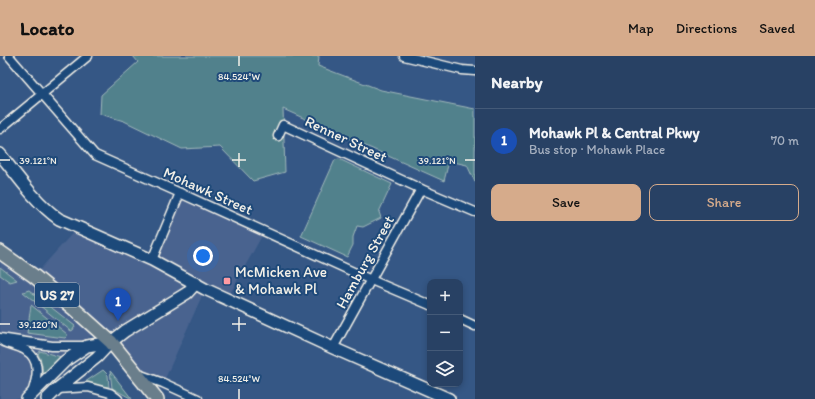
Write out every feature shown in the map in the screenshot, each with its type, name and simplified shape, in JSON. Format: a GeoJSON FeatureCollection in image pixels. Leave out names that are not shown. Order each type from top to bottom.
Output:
{"type":"FeatureCollection","features":[{"type":"Feature","properties":{"kind":"main road","name":"US 27"},"geometry":{"type":"LineString","coordinates":[[0,252],[34,276],[111,342],[157,399]]}},
{"type":"Feature","properties":{"kind":"street","name":"Mohawk Street"},"geometry":{"type":"LineString","coordinates":[[9,56],[95,155],[101,159],[427,304]]}},
{"type":"Feature","properties":{"kind":"street"},"geometry":{"type":"LineString","coordinates":[[0,130],[88,56]]}},
{"type":"Feature","properties":{"kind":"street"},"geometry":{"type":"LineString","coordinates":[[404,56],[462,70],[475,71]]}},
{"type":"Feature","properties":{"kind":"street","name":"Renner Street"},"geometry":{"type":"LineString","coordinates":[[278,136],[283,125],[421,189],[475,212]]}},
{"type":"Feature","properties":{"kind":"street"},"geometry":{"type":"LineString","coordinates":[[0,154],[41,204],[59,219],[152,260],[226,299],[449,399]]}},
{"type":"Feature","properties":{"kind":"street","name":"Hamburg Street"},"geometry":{"type":"LineString","coordinates":[[333,348],[421,189]]}},
{"type":"Feature","properties":{"kind":"street"},"geometry":{"type":"LineString","coordinates":[[152,260],[180,193]]}},
{"type":"Feature","properties":{"kind":"street"},"geometry":{"type":"LineString","coordinates":[[47,399],[125,331],[187,293],[196,284]]}},
{"type":"Feature","properties":{"kind":"street"},"geometry":{"type":"LineString","coordinates":[[463,320],[475,326]]}},
{"type":"Feature","properties":{"kind":"street"},"geometry":{"type":"LineString","coordinates":[[0,339],[52,346],[87,346],[111,342]]}},
{"type":"Feature","properties":{"kind":"street"},"geometry":{"type":"LineString","coordinates":[[0,339],[25,350],[32,356],[36,363],[37,372],[35,382],[29,397]]}},
{"type":"Feature","properties":{"kind":"street"},"geometry":{"type":"LineString","coordinates":[[29,397],[65,362],[87,346]]}},
{"type":"Feature","properties":{"kind":"street"},"geometry":{"type":"LineString","coordinates":[[135,373],[163,383],[198,399]]}},
{"type":"Feature","properties":{"kind":"street"},"geometry":{"type":"LineString","coordinates":[[57,389],[88,387],[110,393],[118,399]]}},
{"type":"Feature","properties":{"kind":"shaded area"},"geometry":{"type":"Polygon","coordinates":[[[180,193],[264,232],[227,299],[205,289],[163,383],[135,373],[34,276],[78,227],[152,259],[180,193]]]}},
{"type":"Feature","properties":{"kind":"shaded area"},"geometry":{"type":"Polygon","coordinates":[[[0,255],[95,332],[26,399],[0,399],[0,255]]]}},
{"type":"Feature","properties":{"kind":"green space"},"geometry":{"type":"Polygon","coordinates":[[[133,56],[319,56],[318,66],[381,90],[475,109],[475,182],[467,165],[449,161],[444,181],[283,109],[285,172],[253,181],[220,147],[182,149],[124,121],[100,114],[101,95],[138,62],[133,56]]]}},
{"type":"Feature","properties":{"kind":"green space"},"geometry":{"type":"Polygon","coordinates":[[[339,159],[392,184],[379,212],[381,218],[363,227],[357,226],[353,237],[353,245],[347,257],[301,236],[335,160],[339,159]]]}},
{"type":"Feature","properties":{"kind":"green space"},"geometry":{"type":"Polygon","coordinates":[[[0,267],[17,280],[10,282],[0,275],[0,267]]]}},
{"type":"Feature","properties":{"kind":"green space"},"geometry":{"type":"Polygon","coordinates":[[[29,290],[75,326],[73,330],[71,331],[23,292],[29,290]]]}},
{"type":"Feature","properties":{"kind":"green space"},"geometry":{"type":"Polygon","coordinates":[[[31,305],[67,334],[67,336],[65,338],[27,333],[31,305]]]}},
{"type":"Feature","properties":{"kind":"green space"},"geometry":{"type":"Polygon","coordinates":[[[40,351],[61,357],[42,376],[42,365],[38,354],[40,351]]]}},
{"type":"Feature","properties":{"kind":"green space"},"geometry":{"type":"Polygon","coordinates":[[[103,370],[108,375],[109,387],[82,384],[103,370]]]}},
{"type":"Feature","properties":{"kind":"green space"},"geometry":{"type":"Polygon","coordinates":[[[110,371],[111,372],[132,399],[112,388],[110,371]]]}},
{"type":"Feature","properties":{"kind":"place","name":"McMicken Ave & Mohawk Pl"},"geometry":{"type":"Point","coordinates":[227,281]}},
{"type":"Feature","properties":{"kind":"place","name":"Mohawk Pl & Central Pkwy"},"geometry":{"type":"Point","coordinates":[118,321]}}]}
